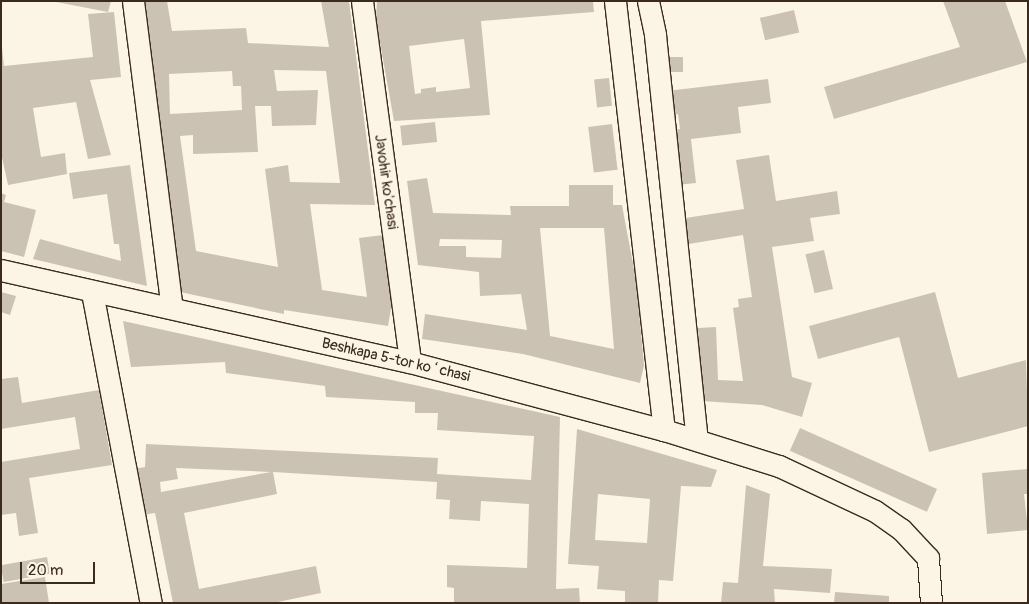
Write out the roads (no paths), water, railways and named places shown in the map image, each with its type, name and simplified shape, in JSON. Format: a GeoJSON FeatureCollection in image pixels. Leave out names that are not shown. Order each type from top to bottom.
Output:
{"type":"FeatureCollection","features":[{"type":"Feature","properties":{"kind":"street"},"geometry":{"type":"LineString","coordinates":[[133,1],[172,308]]}},
{"type":"Feature","properties":{"kind":"street","name":"Javohir ko'chasi"},"geometry":{"type":"LineString","coordinates":[[362,1],[410,362]]}},
{"type":"Feature","properties":{"kind":"street"},"geometry":{"type":"LineString","coordinates":[[615,1],[664,430]]}},
{"type":"Feature","properties":{"kind":"street"},"geometry":{"type":"LineString","coordinates":[[648,1],[655,35],[697,440]]}},
{"type":"Feature","properties":{"kind":"street","name":"Beshkapa 5-tor koʻchasi"},"geometry":{"type":"LineString","coordinates":[[1,270],[410,362],[664,430],[779,466],[875,511],[901,529],[928,558],[930,603]]}},
{"type":"Feature","properties":{"kind":"street"},"geometry":{"type":"LineString","coordinates":[[92,292],[151,603]]}}]}
